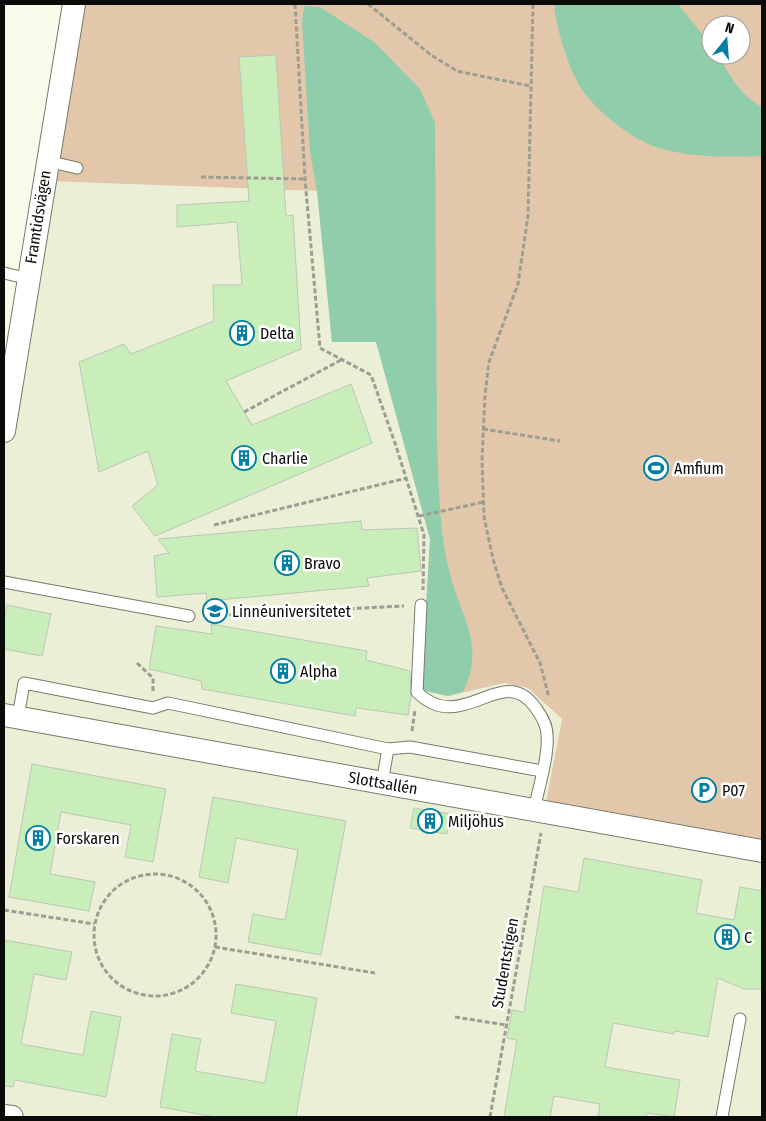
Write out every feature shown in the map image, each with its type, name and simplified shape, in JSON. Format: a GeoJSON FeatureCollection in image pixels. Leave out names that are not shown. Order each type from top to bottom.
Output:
{"type":"FeatureCollection","features":[{"type":"Feature","properties":{"kind":"street","name":"Framtidsvägen"},"geometry":{"type":"LineString","coordinates":[[4,431],[74,4]]}},
{"type":"Feature","properties":{"kind":"street","name":"Slottsallén"},"geometry":{"type":"LineString","coordinates":[[11,716],[539,812],[762,850]]}},
{"type":"Feature","properties":{"kind":"street"},"geometry":{"type":"LineString","coordinates":[[4,1116],[12,1117]]}},
{"type":"Feature","properties":{"kind":"lane"},"geometry":{"type":"LineString","coordinates":[[47,161],[77,168]]}},
{"type":"Feature","properties":{"kind":"lane"},"geometry":{"type":"LineString","coordinates":[[4,273],[29,279]]}},
{"type":"Feature","properties":{"kind":"lane"},"geometry":{"type":"LineString","coordinates":[[4,582],[189,616]]}},
{"type":"Feature","properties":{"kind":"lane"},"geometry":{"type":"LineString","coordinates":[[421,605],[417,692],[425,700],[452,709],[504,691],[521,694],[530,700],[543,719],[548,735],[542,772],[539,812]]}},
{"type":"Feature","properties":{"kind":"lane"},"geometry":{"type":"LineString","coordinates":[[11,716],[24,683],[153,708],[168,703],[388,750],[410,747],[542,772]]}},
{"type":"Feature","properties":{"kind":"lane"},"geometry":{"type":"LineString","coordinates":[[382,783],[388,750]]}},
{"type":"Feature","properties":{"kind":"lane"},"geometry":{"type":"LineString","coordinates":[[722,1117],[740,1019]]}},
{"type":"Feature","properties":{"kind":"path"},"geometry":{"type":"LineString","coordinates":[[222,615],[421,605],[424,535],[407,478],[371,375],[320,348],[305,179],[295,4]]}},
{"type":"Feature","properties":{"kind":"path"},"geometry":{"type":"LineString","coordinates":[[368,4],[431,55],[457,71],[530,86]]}},
{"type":"Feature","properties":{"kind":"path"},"geometry":{"type":"LineString","coordinates":[[533,4],[528,216],[524,255],[518,284],[489,362],[484,429],[484,502],[493,559],[502,588],[540,663],[549,692],[548,735]]}},
{"type":"Feature","properties":{"kind":"path"},"geometry":{"type":"LineString","coordinates":[[202,177],[305,179]]}},
{"type":"Feature","properties":{"kind":"path"},"geometry":{"type":"LineString","coordinates":[[244,412],[342,359]]}},
{"type":"Feature","properties":{"kind":"path"},"geometry":{"type":"LineString","coordinates":[[484,429],[560,441]]}},
{"type":"Feature","properties":{"kind":"path"},"geometry":{"type":"LineString","coordinates":[[214,525],[407,478]]}},
{"type":"Feature","properties":{"kind":"path"},"geometry":{"type":"LineString","coordinates":[[419,516],[484,502]]}},
{"type":"Feature","properties":{"kind":"path"},"geometry":{"type":"LineString","coordinates":[[137,663],[152,678]]}},
{"type":"Feature","properties":{"kind":"path"},"geometry":{"type":"LineString","coordinates":[[410,747],[417,692]]}},
{"type":"Feature","properties":{"kind":"path","name":"Studentstigen"},"geometry":{"type":"LineString","coordinates":[[490,1117],[539,812]]}},
{"type":"Feature","properties":{"kind":"path"},"geometry":{"type":"LineString","coordinates":[[147,874],[168,875],[182,880],[199,892],[214,918],[216,929],[215,947],[205,970],[195,981],[177,992],[152,996],[131,992],[108,975],[95,948],[94,924],[98,911],[110,893],[135,877],[147,874]]}},
{"type":"Feature","properties":{"kind":"path"},"geometry":{"type":"LineString","coordinates":[[4,910],[94,924]]}},
{"type":"Feature","properties":{"kind":"path"},"geometry":{"type":"LineString","coordinates":[[215,947],[375,973]]}},
{"type":"Feature","properties":{"kind":"path"},"geometry":{"type":"LineString","coordinates":[[455,1017],[506,1025]]}},
{"type":"Feature","properties":{"kind":"shaded area"},"geometry":{"type":"Polygon","coordinates":[[[79,4],[762,4],[762,851],[544,813],[562,719],[528,688],[504,683],[448,696],[421,690],[430,539],[376,341],[332,342],[317,191],[46,181],[79,4]]]}},
{"type":"Feature","properties":{"kind":"shaded area"},"geometry":{"type":"Polygon","coordinates":[[[554,4],[678,4],[701,33],[701,65],[724,65],[742,91],[762,107],[762,156],[736,157],[684,154],[648,144],[627,132],[607,117],[583,91],[573,72],[557,25],[554,4]]]}},
{"type":"Feature","properties":{"kind":"shaded area"},"geometry":{"type":"Polygon","coordinates":[[[304,6],[320,7],[374,42],[420,89],[435,123],[437,444],[440,509],[446,558],[472,645],[472,660],[463,692],[448,696],[421,690],[430,539],[376,342],[332,342],[317,191],[310,152],[302,21],[304,6]]]}},
{"type":"Feature","properties":{"kind":"shaded area","name":"Linnéuniversitetet"},"geometry":{"type":"Polygon","coordinates":[[[46,181],[317,191],[332,342],[376,341],[430,539],[421,690],[448,696],[504,683],[528,688],[562,719],[545,812],[762,851],[762,1117],[4,1117],[4,431],[46,181]]]}},
{"type":"Feature","properties":{"kind":"building"},"geometry":{"type":"Polygon","coordinates":[[[276,55],[286,216],[293,215],[301,349],[226,381],[252,425],[351,384],[372,443],[155,536],[132,506],[158,485],[148,451],[99,472],[79,362],[124,344],[131,354],[214,321],[213,285],[242,285],[237,222],[177,227],[177,205],[249,201],[239,57],[276,55]]]}},
{"type":"Feature","properties":{"kind":"building","name":"Bravo"},"geometry":{"type":"Polygon","coordinates":[[[361,521],[362,530],[417,528],[421,571],[367,578],[369,586],[207,601],[206,593],[157,597],[154,556],[169,553],[158,539],[361,521]]]}},
{"type":"Feature","properties":{"kind":"building"},"geometry":{"type":"Polygon","coordinates":[[[7,605],[51,614],[42,656],[4,649],[4,621],[7,605]]]}},
{"type":"Feature","properties":{"kind":"building","name":"Alpha"},"geometry":{"type":"Polygon","coordinates":[[[211,624],[367,651],[366,660],[410,671],[411,696],[408,715],[356,708],[355,716],[202,689],[201,681],[149,669],[156,626],[212,634],[211,624]]]}},
{"type":"Feature","properties":{"kind":"building","name":"Forskaren"},"geometry":{"type":"Polygon","coordinates":[[[32,764],[166,789],[153,862],[125,857],[131,825],[61,812],[50,874],[95,882],[89,911],[9,897],[32,764]]]}},
{"type":"Feature","properties":{"kind":"building"},"geometry":{"type":"Polygon","coordinates":[[[213,797],[346,821],[321,955],[248,942],[253,914],[285,920],[298,850],[236,838],[228,883],[199,877],[213,797]]]}},
{"type":"Feature","properties":{"kind":"building","name":"Miljöhus"},"geometry":{"type":"Polygon","coordinates":[[[414,808],[450,814],[447,834],[410,828],[414,808]]]}},
{"type":"Feature","properties":{"kind":"building"},"geometry":{"type":"Polygon","coordinates":[[[584,858],[702,880],[696,913],[734,920],[740,887],[762,891],[762,989],[744,989],[718,978],[708,1037],[675,1031],[674,1034],[613,1023],[605,1067],[680,1080],[674,1117],[647,1113],[646,1117],[598,1117],[600,1104],[554,1096],[550,1117],[504,1117],[517,1040],[507,1038],[512,1010],[524,1012],[544,886],[578,892],[584,858]]]}},
{"type":"Feature","properties":{"kind":"building"},"geometry":{"type":"Polygon","coordinates":[[[4,940],[72,952],[66,980],[34,974],[21,1044],[83,1055],[91,1011],[121,1017],[106,1097],[15,1080],[13,1087],[4,1086],[4,940]]]}},
{"type":"Feature","properties":{"kind":"building"},"geometry":{"type":"Polygon","coordinates":[[[236,984],[317,998],[296,1117],[215,1117],[160,1107],[172,1034],[201,1039],[195,1071],[265,1083],[276,1021],[231,1013],[236,984]]]}},
{"type":"Feature","properties":{"kind":"place","name":"Delta"},"geometry":{"type":"Point","coordinates":[242,333]}},
{"type":"Feature","properties":{"kind":"place","name":"Charlie"},"geometry":{"type":"Point","coordinates":[244,458]}},
{"type":"Feature","properties":{"kind":"place","name":"Amfium"},"geometry":{"type":"Point","coordinates":[656,468]}},
{"type":"Feature","properties":{"kind":"place","name":"Bravo"},"geometry":{"type":"Point","coordinates":[287,563]}},
{"type":"Feature","properties":{"kind":"place","name":"Linnéuniversitetet"},"geometry":{"type":"Point","coordinates":[215,611]}},
{"type":"Feature","properties":{"kind":"place","name":"Alpha"},"geometry":{"type":"Point","coordinates":[283,671]}},
{"type":"Feature","properties":{"kind":"place","name":"P07"},"geometry":{"type":"Point","coordinates":[704,790]}},
{"type":"Feature","properties":{"kind":"place","name":"Miljöhus"},"geometry":{"type":"Point","coordinates":[430,821]}},
{"type":"Feature","properties":{"kind":"place","name":"Forskaren"},"geometry":{"type":"Point","coordinates":[38,838]}},
{"type":"Feature","properties":{"kind":"place","name":"C"},"geometry":{"type":"Point","coordinates":[727,937]}}]}
